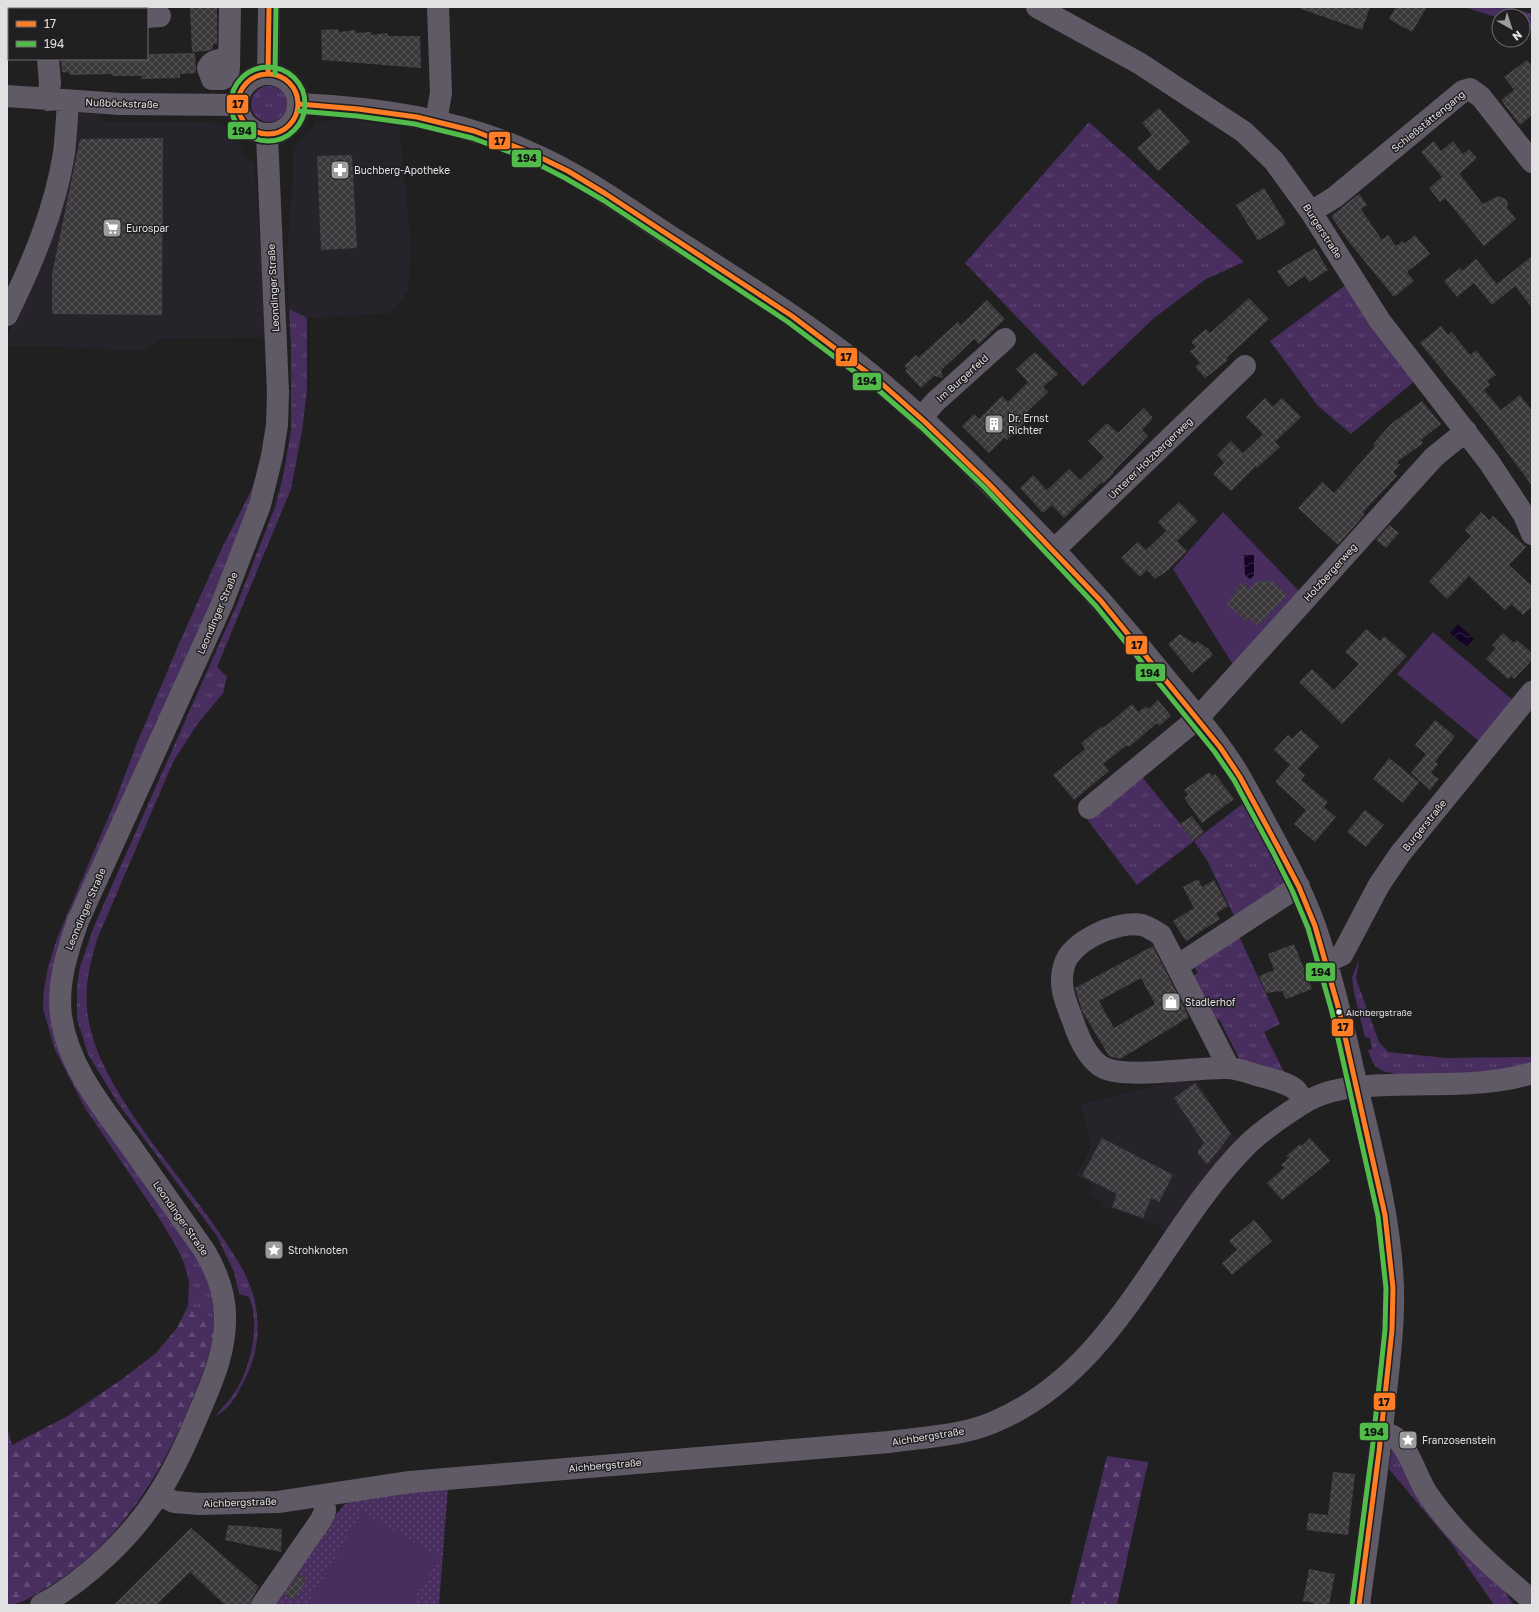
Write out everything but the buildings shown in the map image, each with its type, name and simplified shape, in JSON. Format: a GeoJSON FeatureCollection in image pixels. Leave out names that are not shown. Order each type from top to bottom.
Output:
{"type":"FeatureCollection","features":[{"type":"Feature","properties":{"kind":"street"},"geometry":{"type":"LineString","coordinates":[[229,58],[230,7]]}},
{"type":"Feature","properties":{"kind":"street"},"geometry":{"type":"LineString","coordinates":[[268,74],[269,7]]}},
{"type":"Feature","properties":{"kind":"street"},"geometry":{"type":"LineString","coordinates":[[436,121],[441,93],[438,7]]}},
{"type":"Feature","properties":{"kind":"street","name":"Burgerstraße"},"geometry":{"type":"LineString","coordinates":[[1037,7],[1139,63],[1244,132],[1274,161],[1311,212],[1380,320],[1508,488],[1524,516],[1532,534]]}},
{"type":"Feature","properties":{"kind":"street"},"geometry":{"type":"LineString","coordinates":[[7,315],[36,253],[53,203],[64,153],[58,100],[50,83],[48,60]]}},
{"type":"Feature","properties":{"kind":"street"},"geometry":{"type":"LineString","coordinates":[[261,74],[280,76],[290,83],[298,96],[299,104],[296,118],[291,125],[276,134],[267,135],[255,132],[245,124],[238,112],[241,91],[246,84],[261,74]]}},
{"type":"Feature","properties":{"kind":"street","name":"Schießstättengang"},"geometry":{"type":"LineString","coordinates":[[1311,212],[1335,197],[1463,91],[1470,89],[1481,97],[1532,162]]}},
{"type":"Feature","properties":{"kind":"street","name":"Nußböckstraße"},"geometry":{"type":"LineString","coordinates":[[7,96],[120,104],[238,106]]}},
{"type":"Feature","properties":{"kind":"street"},"geometry":{"type":"LineString","coordinates":[[299,104],[383,111],[436,121],[498,139],[533,153],[565,170],[789,313],[858,364],[921,418],[993,487],[1112,613],[1198,718],[1237,772],[1299,886],[1326,962],[1357,1086],[1381,1192],[1391,1257],[1393,1293],[1388,1366],[1377,1474],[1358,1605]]}},
{"type":"Feature","properties":{"kind":"street","name":"Leondinger Straße"},"geometry":{"type":"LineString","coordinates":[[41,1605],[56,1597],[81,1578],[107,1555],[134,1526],[159,1494],[187,1442],[215,1374],[222,1352],[225,1314],[220,1284],[204,1250],[86,1081],[69,1049],[65,1033],[60,996],[68,950],[78,921],[222,604],[260,505],[272,456],[277,425],[278,392],[267,135]]}},
{"type":"Feature","properties":{"kind":"street","name":"Im Burgerfeld"},"geometry":{"type":"LineString","coordinates":[[921,418],[935,402],[1005,339]]}},
{"type":"Feature","properties":{"kind":"street","name":"Unterer Holzbergerweg"},"geometry":{"type":"LineString","coordinates":[[1054,550],[1245,366]]}},
{"type":"Feature","properties":{"kind":"street","name":"Holzbergerweg"},"geometry":{"type":"LineString","coordinates":[[1089,808],[1198,718],[1434,457],[1466,431]]}},
{"type":"Feature","properties":{"kind":"street","name":"Burgerstraße"},"geometry":{"type":"LineString","coordinates":[[1326,962],[1342,955],[1379,885],[1400,854],[1532,692]]}},
{"type":"Feature","properties":{"kind":"street"},"geometry":{"type":"LineString","coordinates":[[1176,966],[1299,886]]}},
{"type":"Feature","properties":{"kind":"street"},"geometry":{"type":"LineString","coordinates":[[1229,1068],[1161,935],[1141,925],[1118,927],[1089,938],[1070,954],[1064,963],[1061,977],[1063,992],[1075,1027],[1094,1061],[1104,1068],[1115,1072],[1229,1068],[1271,1078],[1296,1090],[1304,1103]]}},
{"type":"Feature","properties":{"kind":"street","name":"Aichbergstraße"},"geometry":{"type":"LineString","coordinates":[[159,1494],[174,1502],[200,1504],[278,1502],[410,1482],[889,1442],[955,1433],[993,1423],[1027,1407],[1073,1371],[1110,1330],[1205,1197],[1237,1156],[1247,1145],[1277,1121],[1304,1103],[1330,1092],[1357,1086],[1492,1081],[1532,1073]]}},
{"type":"Feature","properties":{"kind":"street"},"geometry":{"type":"LineString","coordinates":[[1381,1434],[1388,1434],[1398,1439],[1427,1494],[1447,1518],[1482,1555],[1532,1600]]}},
{"type":"Feature","properties":{"kind":"street"},"geometry":{"type":"LineString","coordinates":[[262,1605],[321,1520],[325,1511],[324,1495]]}},
{"type":"Feature","properties":{"kind":"shaded area"},"geometry":{"type":"Polygon","coordinates":[[[79,113],[99,114],[100,121],[214,123],[228,128],[234,135],[247,160],[254,162],[264,296],[265,337],[160,339],[145,351],[44,346],[7,346],[7,337],[47,253],[74,153],[79,113]]]}},
{"type":"Feature","properties":{"kind":"shaded area"},"geometry":{"type":"Polygon","coordinates":[[[362,117],[363,122],[399,127],[411,243],[408,290],[402,300],[390,313],[307,318],[289,309],[287,255],[293,178],[293,152],[298,142],[313,129],[315,122],[362,117]]]}},
{"type":"Feature","properties":{"kind":"shaded area"},"geometry":{"type":"Polygon","coordinates":[[[1194,1077],[1238,1142],[1164,1237],[1163,1230],[1160,1226],[1104,1206],[1102,1201],[1089,1194],[1094,1186],[1076,1176],[1092,1145],[1080,1104],[1194,1077]]]}},
{"type":"Feature","properties":{"kind":"green space"},"geometry":{"type":"Polygon","coordinates":[[[1464,7],[1511,8],[1491,8],[1491,15],[1464,7]]]}},
{"type":"Feature","properties":{"kind":"green space"},"geometry":{"type":"Polygon","coordinates":[[[1531,14],[1532,14],[1531,28],[1531,14]]]}},
{"type":"Feature","properties":{"kind":"green space"},"geometry":{"type":"Polygon","coordinates":[[[273,86],[282,91],[286,97],[286,111],[282,117],[273,122],[265,122],[256,117],[252,111],[251,100],[256,91],[262,87],[273,86]]]}},
{"type":"Feature","properties":{"kind":"green space"},"geometry":{"type":"Polygon","coordinates":[[[1089,122],[1244,262],[1206,279],[1154,318],[1083,386],[965,263],[1089,122]]]}},
{"type":"Feature","properties":{"kind":"green space"},"geometry":{"type":"Polygon","coordinates":[[[1347,284],[1416,380],[1351,434],[1318,406],[1270,341],[1347,284]]]}},
{"type":"Feature","properties":{"kind":"green space"},"geometry":{"type":"Polygon","coordinates":[[[289,309],[307,318],[307,390],[302,431],[291,489],[217,667],[227,677],[223,693],[196,726],[173,762],[98,937],[87,982],[86,996],[89,1024],[93,1039],[99,1055],[122,1099],[231,1250],[246,1276],[253,1294],[256,1305],[258,1327],[256,1348],[250,1369],[229,1405],[216,1416],[238,1387],[251,1354],[254,1319],[249,1297],[239,1294],[234,1272],[217,1236],[119,1105],[88,1054],[77,1019],[77,986],[80,967],[94,926],[237,604],[275,507],[283,477],[291,430],[291,347],[289,309]]]}},
{"type":"Feature","properties":{"kind":"green space"},"geometry":{"type":"Polygon","coordinates":[[[262,460],[255,492],[227,568],[126,789],[90,875],[52,1012],[200,1260],[213,1296],[215,1319],[188,1306],[189,1281],[184,1263],[177,1248],[158,1216],[85,1108],[55,1050],[43,1009],[44,989],[48,967],[58,936],[114,804],[137,743],[221,550],[250,493],[262,460]]]}},
{"type":"Feature","properties":{"kind":"green space"},"geometry":{"type":"Polygon","coordinates":[[[1223,512],[1301,593],[1235,668],[1173,569],[1223,512]]]}},
{"type":"Feature","properties":{"kind":"green space"},"geometry":{"type":"Polygon","coordinates":[[[1433,632],[1514,701],[1479,741],[1397,674],[1433,632]]]}},
{"type":"Feature","properties":{"kind":"green space"},"geometry":{"type":"Polygon","coordinates":[[[1139,773],[1194,841],[1137,885],[1086,818],[1139,773]]]}},
{"type":"Feature","properties":{"kind":"green space"},"geometry":{"type":"Polygon","coordinates":[[[1245,802],[1284,882],[1281,888],[1236,920],[1207,860],[1194,841],[1245,802]]]}},
{"type":"Feature","properties":{"kind":"green space"},"geometry":{"type":"Polygon","coordinates":[[[1237,932],[1280,1024],[1264,1032],[1288,1080],[1242,1064],[1219,1019],[1213,1022],[1191,978],[1198,973],[1193,965],[1237,932]]]}},
{"type":"Feature","properties":{"kind":"green space"},"geometry":{"type":"Polygon","coordinates":[[[1359,960],[1356,979],[1379,1042],[1388,1052],[1445,1058],[1532,1057],[1532,1066],[1521,1071],[1393,1078],[1393,1073],[1379,1069],[1373,1063],[1368,1050],[1372,1049],[1370,1038],[1365,1037],[1354,993],[1352,977],[1359,960]]]}},
{"type":"Feature","properties":{"kind":"green space"},"geometry":{"type":"Polygon","coordinates":[[[188,1306],[215,1319],[213,1338],[199,1383],[170,1449],[155,1476],[119,1527],[98,1549],[74,1569],[48,1587],[23,1601],[12,1605],[7,1605],[7,1455],[12,1445],[66,1417],[121,1380],[155,1354],[177,1328],[188,1306]]]}},
{"type":"Feature","properties":{"kind":"green space"},"geometry":{"type":"Polygon","coordinates":[[[7,1427],[12,1445],[7,1455],[7,1427]]]}},
{"type":"Feature","properties":{"kind":"green space"},"geometry":{"type":"Polygon","coordinates":[[[1392,1445],[1514,1605],[1494,1605],[1451,1543],[1389,1469],[1392,1445]]]}},
{"type":"Feature","properties":{"kind":"green space"},"geometry":{"type":"Polygon","coordinates":[[[1107,1456],[1148,1462],[1117,1605],[1070,1605],[1107,1456]]]}},
{"type":"Feature","properties":{"kind":"green space"},"geometry":{"type":"Polygon","coordinates":[[[448,1487],[439,1605],[266,1605],[310,1546],[321,1539],[335,1516],[345,1504],[354,1498],[448,1487]]]}},
{"type":"Feature","properties":{"kind":"green space"},"geometry":{"type":"Polygon","coordinates":[[[362,1512],[440,1557],[411,1605],[307,1605],[362,1512]]]}},
{"type":"Feature","properties":{"kind":"water"},"geometry":{"type":"Polygon","coordinates":[[[1244,555],[1254,555],[1254,575],[1250,579],[1245,575],[1244,555]]]}},
{"type":"Feature","properties":{"kind":"water"},"geometry":{"type":"Polygon","coordinates":[[[1458,624],[1474,639],[1466,647],[1450,633],[1458,624]]]}},
{"type":"Feature","properties":{"kind":"transit line","name":"17"},"geometry":{"type":"LineString","coordinates":[[268,74],[269,7]]}},
{"type":"Feature","properties":{"kind":"transit line","name":"194"},"geometry":{"type":"LineString","coordinates":[[275,74],[276,7]]}},
{"type":"Feature","properties":{"kind":"transit line","name":"194"},"geometry":{"type":"LineString","coordinates":[[261,67],[275,67],[289,73],[299,83],[305,97],[305,104],[303,118],[299,125],[289,135],[275,141],[261,141],[247,135],[237,125],[231,111],[231,97],[237,83],[247,73],[261,67]]}},
{"type":"Feature","properties":{"kind":"transit line","name":"17"},"geometry":{"type":"LineString","coordinates":[[262,74],[274,74],[290,82],[296,92],[298,104],[296,116],[290,126],[274,134],[262,134],[246,126],[238,110],[238,98],[246,82],[262,74]]}},
{"type":"Feature","properties":{"kind":"transit line","name":"17"},"geometry":{"type":"LineString","coordinates":[[299,104],[358,109],[417,117],[474,131],[529,152],[568,171],[606,194],[792,316],[881,383],[925,422],[989,484],[1101,601],[1220,747],[1240,777],[1279,849],[1299,887],[1315,926],[1339,1010],[1385,1215],[1393,1288],[1392,1330],[1379,1452],[1359,1605]]}},
{"type":"Feature","properties":{"kind":"transit line","name":"194"},"geometry":{"type":"LineString","coordinates":[[299,111],[357,116],[415,124],[472,138],[526,158],[603,200],[788,322],[876,388],[921,427],[985,488],[1096,606],[1214,751],[1234,780],[1273,852],[1292,890],[1308,928],[1332,1012],[1378,1216],[1386,1288],[1385,1330],[1372,1451],[1352,1604]]}},
{"type":"Feature","properties":{"kind":"place","name":"Buchberg-Apotheke"},"geometry":{"type":"Point","coordinates":[340,170]}},
{"type":"Feature","properties":{"kind":"place","name":"Eurospar"},"geometry":{"type":"Point","coordinates":[112,228]}},
{"type":"Feature","properties":{"kind":"place","name":"Dr. Ernst Richter"},"geometry":{"type":"Point","coordinates":[994,424]}},
{"type":"Feature","properties":{"kind":"place","name":"Stadlerhof"},"geometry":{"type":"Point","coordinates":[1171,1002]}},
{"type":"Feature","properties":{"kind":"place","name":"Aichbergstraße"},"geometry":{"type":"Point","coordinates":[1339,1012]}},
{"type":"Feature","properties":{"kind":"place","name":"Strohknoten"},"geometry":{"type":"Point","coordinates":[274,1250]}},
{"type":"Feature","properties":{"kind":"place","name":"Franzosenstein"},"geometry":{"type":"Point","coordinates":[1408,1440]}}]}
